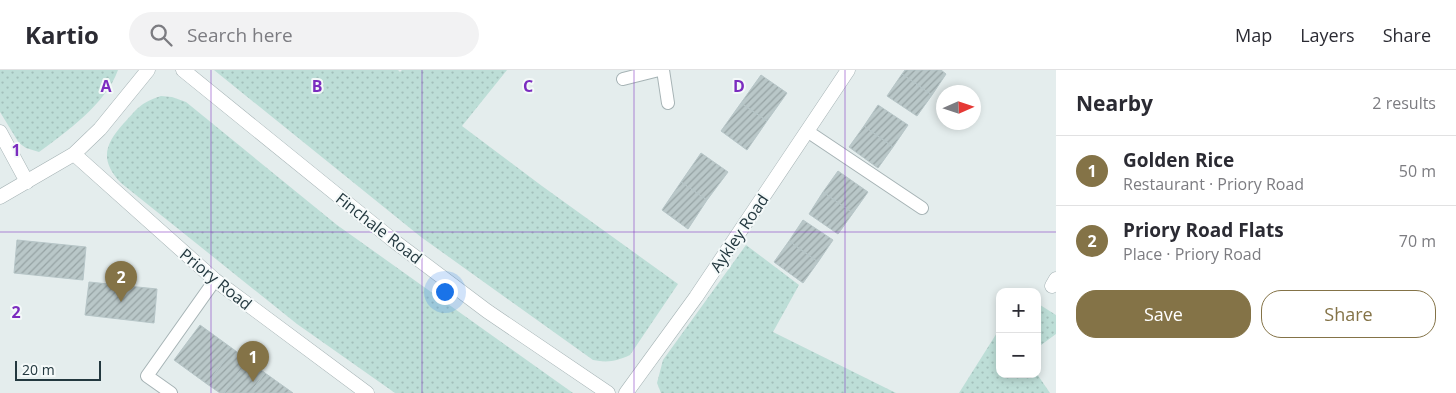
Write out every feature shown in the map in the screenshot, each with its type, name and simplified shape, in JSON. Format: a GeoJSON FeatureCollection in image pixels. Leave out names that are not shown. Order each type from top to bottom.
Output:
{"type":"FeatureCollection","features":[{"type":"Feature","properties":{"kind":"street"},"geometry":{"type":"LineString","coordinates":[[0,197],[74,154],[100,129],[148,70]]}},
{"type":"Feature","properties":{"kind":"street","name":"Finchale Road"},"geometry":{"type":"LineString","coordinates":[[183,70],[394,241],[487,310],[608,393]]}},
{"type":"Feature","properties":{"kind":"street","name":"Aykley Road"},"geometry":{"type":"LineString","coordinates":[[626,393],[696,297],[848,70]]}},
{"type":"Feature","properties":{"kind":"street"},"geometry":{"type":"LineString","coordinates":[[0,132],[27,182]]}},
{"type":"Feature","properties":{"kind":"street","name":"Priory Road"},"geometry":{"type":"LineString","coordinates":[[74,154],[215,280],[363,392]]}},
{"type":"Feature","properties":{"kind":"lane"},"geometry":{"type":"LineString","coordinates":[[622,79],[661,70],[668,103]]}},
{"type":"Feature","properties":{"kind":"lane"},"geometry":{"type":"LineString","coordinates":[[807,131],[922,208]]}},
{"type":"Feature","properties":{"kind":"lane"},"geometry":{"type":"LineString","coordinates":[[171,393],[147,376],[215,280]]}},
{"type":"Feature","properties":{"kind":"green space"},"geometry":{"type":"Polygon","coordinates":[[[0,70],[118,70],[95,106],[39,152],[26,148],[19,143],[0,112],[0,70]]]}},
{"type":"Feature","properties":{"kind":"green space"},"geometry":{"type":"Polygon","coordinates":[[[214,70],[398,70],[400,72],[402,70],[507,70],[462,126],[678,284],[630,355],[612,361],[593,360],[421,237],[214,70]]]}},
{"type":"Feature","properties":{"kind":"green space"},"geometry":{"type":"Polygon","coordinates":[[[161,96],[172,97],[186,102],[337,225],[573,393],[395,393],[297,324],[121,183],[114,175],[107,159],[107,152],[112,138],[140,106],[161,96]]]}},
{"type":"Feature","properties":{"kind":"green space"},"geometry":{"type":"Polygon","coordinates":[[[746,245],[799,285],[773,332],[896,393],[661,393],[657,383],[663,360],[746,245]]]}},
{"type":"Feature","properties":{"kind":"green space"},"geometry":{"type":"Polygon","coordinates":[[[1041,306],[1056,315],[1056,334],[1041,345],[1041,306]]]}},
{"type":"Feature","properties":{"kind":"green space"},"geometry":{"type":"Polygon","coordinates":[[[996,334],[996,378],[1040,378],[1050,393],[959,393],[996,334]]]}},
{"type":"Feature","properties":{"kind":"building"},"geometry":{"type":"Polygon","coordinates":[[[905,70],[941,70],[946,74],[939,85],[936,85],[932,95],[902,74],[905,70]]]}},
{"type":"Feature","properties":{"kind":"building"},"geometry":{"type":"Polygon","coordinates":[[[902,74],[932,95],[917,116],[887,96],[902,74]]]}},
{"type":"Feature","properties":{"kind":"building"},"geometry":{"type":"Polygon","coordinates":[[[761,75],[787,93],[767,121],[741,103],[761,75]]]}},
{"type":"Feature","properties":{"kind":"building"},"geometry":{"type":"Polygon","coordinates":[[[741,103],[767,121],[747,150],[721,131],[741,103]]]}},
{"type":"Feature","properties":{"kind":"building"},"geometry":{"type":"Polygon","coordinates":[[[878,105],[908,125],[893,147],[864,126],[878,105]]]}},
{"type":"Feature","properties":{"kind":"building"},"geometry":{"type":"Polygon","coordinates":[[[864,126],[893,147],[878,168],[849,147],[864,126]]]}},
{"type":"Feature","properties":{"kind":"building"},"geometry":{"type":"Polygon","coordinates":[[[701,153],[728,172],[707,200],[681,182],[701,153]]]}},
{"type":"Feature","properties":{"kind":"building"},"geometry":{"type":"Polygon","coordinates":[[[838,171],[868,192],[853,213],[823,192],[838,171]]]}},
{"type":"Feature","properties":{"kind":"building"},"geometry":{"type":"Polygon","coordinates":[[[681,182],[707,200],[688,229],[662,210],[681,182]]]}},
{"type":"Feature","properties":{"kind":"building"},"geometry":{"type":"Polygon","coordinates":[[[823,192],[853,213],[838,234],[809,214],[823,192]]]}},
{"type":"Feature","properties":{"kind":"building"},"geometry":{"type":"Polygon","coordinates":[[[803,220],[833,240],[818,262],[789,241],[803,220]]]}},
{"type":"Feature","properties":{"kind":"building"},"geometry":{"type":"Polygon","coordinates":[[[17,240],[86,247],[83,280],[14,273],[17,240]]]}},
{"type":"Feature","properties":{"kind":"building"},"geometry":{"type":"Polygon","coordinates":[[[789,241],[818,262],[803,283],[774,262],[789,241]]]}},
{"type":"Feature","properties":{"kind":"building"},"geometry":{"type":"Polygon","coordinates":[[[89,282],[157,289],[154,323],[85,315],[89,282]]]}},
{"type":"Feature","properties":{"kind":"building"},"geometry":{"type":"Polygon","coordinates":[[[200,325],[233,349],[207,384],[174,360],[200,325]]]}},
{"type":"Feature","properties":{"kind":"building"},"geometry":{"type":"Polygon","coordinates":[[[233,349],[248,360],[224,393],[220,393],[207,384],[233,349]]]}},
{"type":"Feature","properties":{"kind":"building"},"geometry":{"type":"Polygon","coordinates":[[[248,360],[265,373],[250,393],[224,393],[248,360]]]}},
{"type":"Feature","properties":{"kind":"building"},"geometry":{"type":"Polygon","coordinates":[[[265,373],[293,393],[250,393],[265,373]]]}},
{"type":"Feature","properties":{"kind":"place","name":"Priory Road Flats"},"geometry":{"type":"Point","coordinates":[121,302]}},
{"type":"Feature","properties":{"kind":"place","name":"Golden Rice"},"geometry":{"type":"Point","coordinates":[253,382]}}]}
